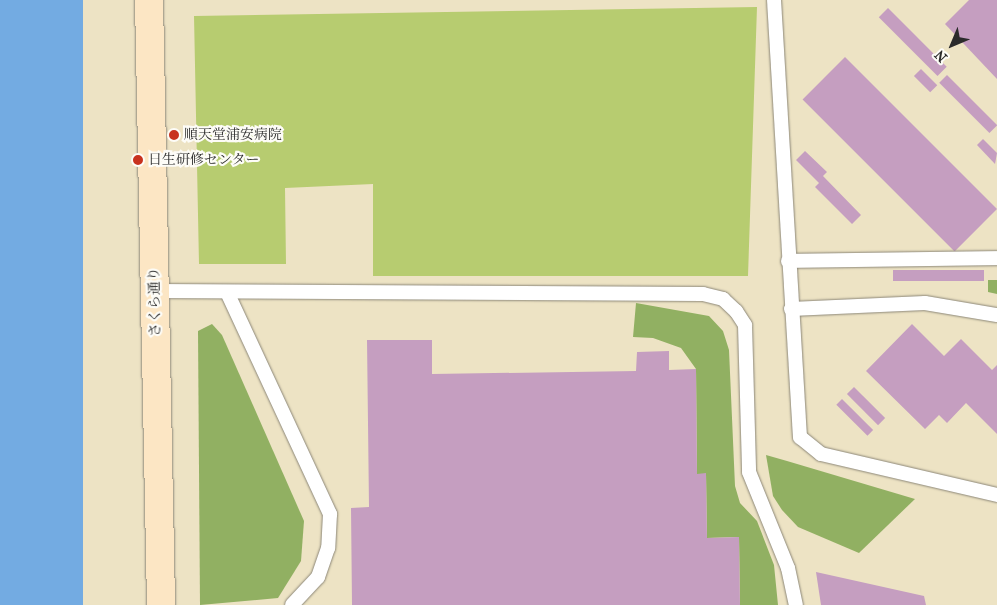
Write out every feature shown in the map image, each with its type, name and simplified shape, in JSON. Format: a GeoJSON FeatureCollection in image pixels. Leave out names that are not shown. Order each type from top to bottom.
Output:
{"type":"FeatureCollection","features":[{"type":"Feature","properties":{"kind":"street","name":"さくら通り"},"geometry":{"type":"LineString","coordinates":[[148,0],[161,605]]}},
{"type":"Feature","properties":{"kind":"lane"},"geometry":{"type":"LineString","coordinates":[[774,0],[790,309],[797,423],[800,436],[808,446],[821,454],[997,495]]}},
{"type":"Feature","properties":{"kind":"lane"},"geometry":{"type":"LineString","coordinates":[[788,261],[997,258]]}},
{"type":"Feature","properties":{"kind":"lane"},"geometry":{"type":"LineString","coordinates":[[155,291],[704,294],[723,300],[736,311],[745,325],[749,472],[788,568],[796,605]]}},
{"type":"Feature","properties":{"kind":"lane"},"geometry":{"type":"LineString","coordinates":[[227,292],[330,514],[328,548],[318,577],[292,605]]}},
{"type":"Feature","properties":{"kind":"lane"},"geometry":{"type":"LineString","coordinates":[[790,309],[924,303],[997,315]]}},
{"type":"Feature","properties":{"kind":"green space"},"geometry":{"type":"Polygon","coordinates":[[[757,7],[748,276],[373,276],[373,184],[285,188],[286,264],[199,264],[194,16],[757,7]]]}},
{"type":"Feature","properties":{"kind":"green space"},"geometry":{"type":"Polygon","coordinates":[[[988,280],[997,280],[997,294],[988,292],[988,280]]]}},
{"type":"Feature","properties":{"kind":"green space"},"geometry":{"type":"Polygon","coordinates":[[[636,303],[709,316],[723,331],[729,350],[735,486],[740,503],[757,521],[774,565],[778,605],[740,605],[739,537],[707,538],[706,474],[697,474],[696,369],[681,348],[653,338],[633,337],[636,303]]]}},
{"type":"Feature","properties":{"kind":"green space"},"geometry":{"type":"Polygon","coordinates":[[[212,324],[222,335],[304,521],[301,561],[278,598],[200,605],[198,331],[212,324]]]}},
{"type":"Feature","properties":{"kind":"green space"},"geometry":{"type":"Polygon","coordinates":[[[766,455],[915,499],[859,553],[798,527],[782,510],[773,496],[766,455]]]}},
{"type":"Feature","properties":{"kind":"water"},"geometry":{"type":"Polygon","coordinates":[[[0,0],[83,0],[83,605],[0,605],[0,0]]]}},
{"type":"Feature","properties":{"kind":"building"},"geometry":{"type":"Polygon","coordinates":[[[969,0],[997,0],[997,79],[945,24],[969,0]]]}},
{"type":"Feature","properties":{"kind":"building"},"geometry":{"type":"Polygon","coordinates":[[[888,8],[947,67],[937,76],[879,17],[888,8]]]}},
{"type":"Feature","properties":{"kind":"building"},"geometry":{"type":"Polygon","coordinates":[[[845,57],[997,209],[955,251],[803,99],[845,57]]]}},
{"type":"Feature","properties":{"kind":"building"},"geometry":{"type":"Polygon","coordinates":[[[921,69],[937,85],[930,92],[914,76],[921,69]]]}},
{"type":"Feature","properties":{"kind":"building"},"geometry":{"type":"Polygon","coordinates":[[[947,75],[997,125],[989,133],[939,83],[947,75]]]}},
{"type":"Feature","properties":{"kind":"building"},"geometry":{"type":"Polygon","coordinates":[[[983,139],[997,153],[995,164],[977,145],[983,139]]]}},
{"type":"Feature","properties":{"kind":"building"},"geometry":{"type":"Polygon","coordinates":[[[805,151],[827,172],[823,176],[861,215],[852,224],[815,187],[819,183],[796,160],[805,151]]]}},
{"type":"Feature","properties":{"kind":"building"},"geometry":{"type":"Polygon","coordinates":[[[893,270],[984,270],[984,281],[893,281],[893,270]]]}},
{"type":"Feature","properties":{"kind":"building"},"geometry":{"type":"Polygon","coordinates":[[[912,324],[944,356],[961,339],[992,370],[997,365],[997,434],[966,403],[947,423],[939,415],[925,429],[866,371],[912,324]]]}},
{"type":"Feature","properties":{"kind":"building"},"geometry":{"type":"Polygon","coordinates":[[[367,340],[432,340],[432,374],[636,371],[637,352],[669,351],[669,370],[696,369],[697,474],[706,473],[707,538],[739,537],[740,605],[352,605],[351,508],[369,507],[367,340]]]}},
{"type":"Feature","properties":{"kind":"building"},"geometry":{"type":"Polygon","coordinates":[[[854,387],[885,418],[878,425],[847,394],[854,387]]]}},
{"type":"Feature","properties":{"kind":"building"},"geometry":{"type":"Polygon","coordinates":[[[842,399],[873,430],[867,436],[836,405],[842,399]]]}},
{"type":"Feature","properties":{"kind":"building"},"geometry":{"type":"Polygon","coordinates":[[[816,572],[924,596],[926,605],[821,605],[816,572]]]}},
{"type":"Feature","properties":{"kind":"place","name":"順天堂浦安病院"},"geometry":{"type":"Point","coordinates":[174,135]}},
{"type":"Feature","properties":{"kind":"place","name":"日生研修センター"},"geometry":{"type":"Point","coordinates":[138,160]}}]}
